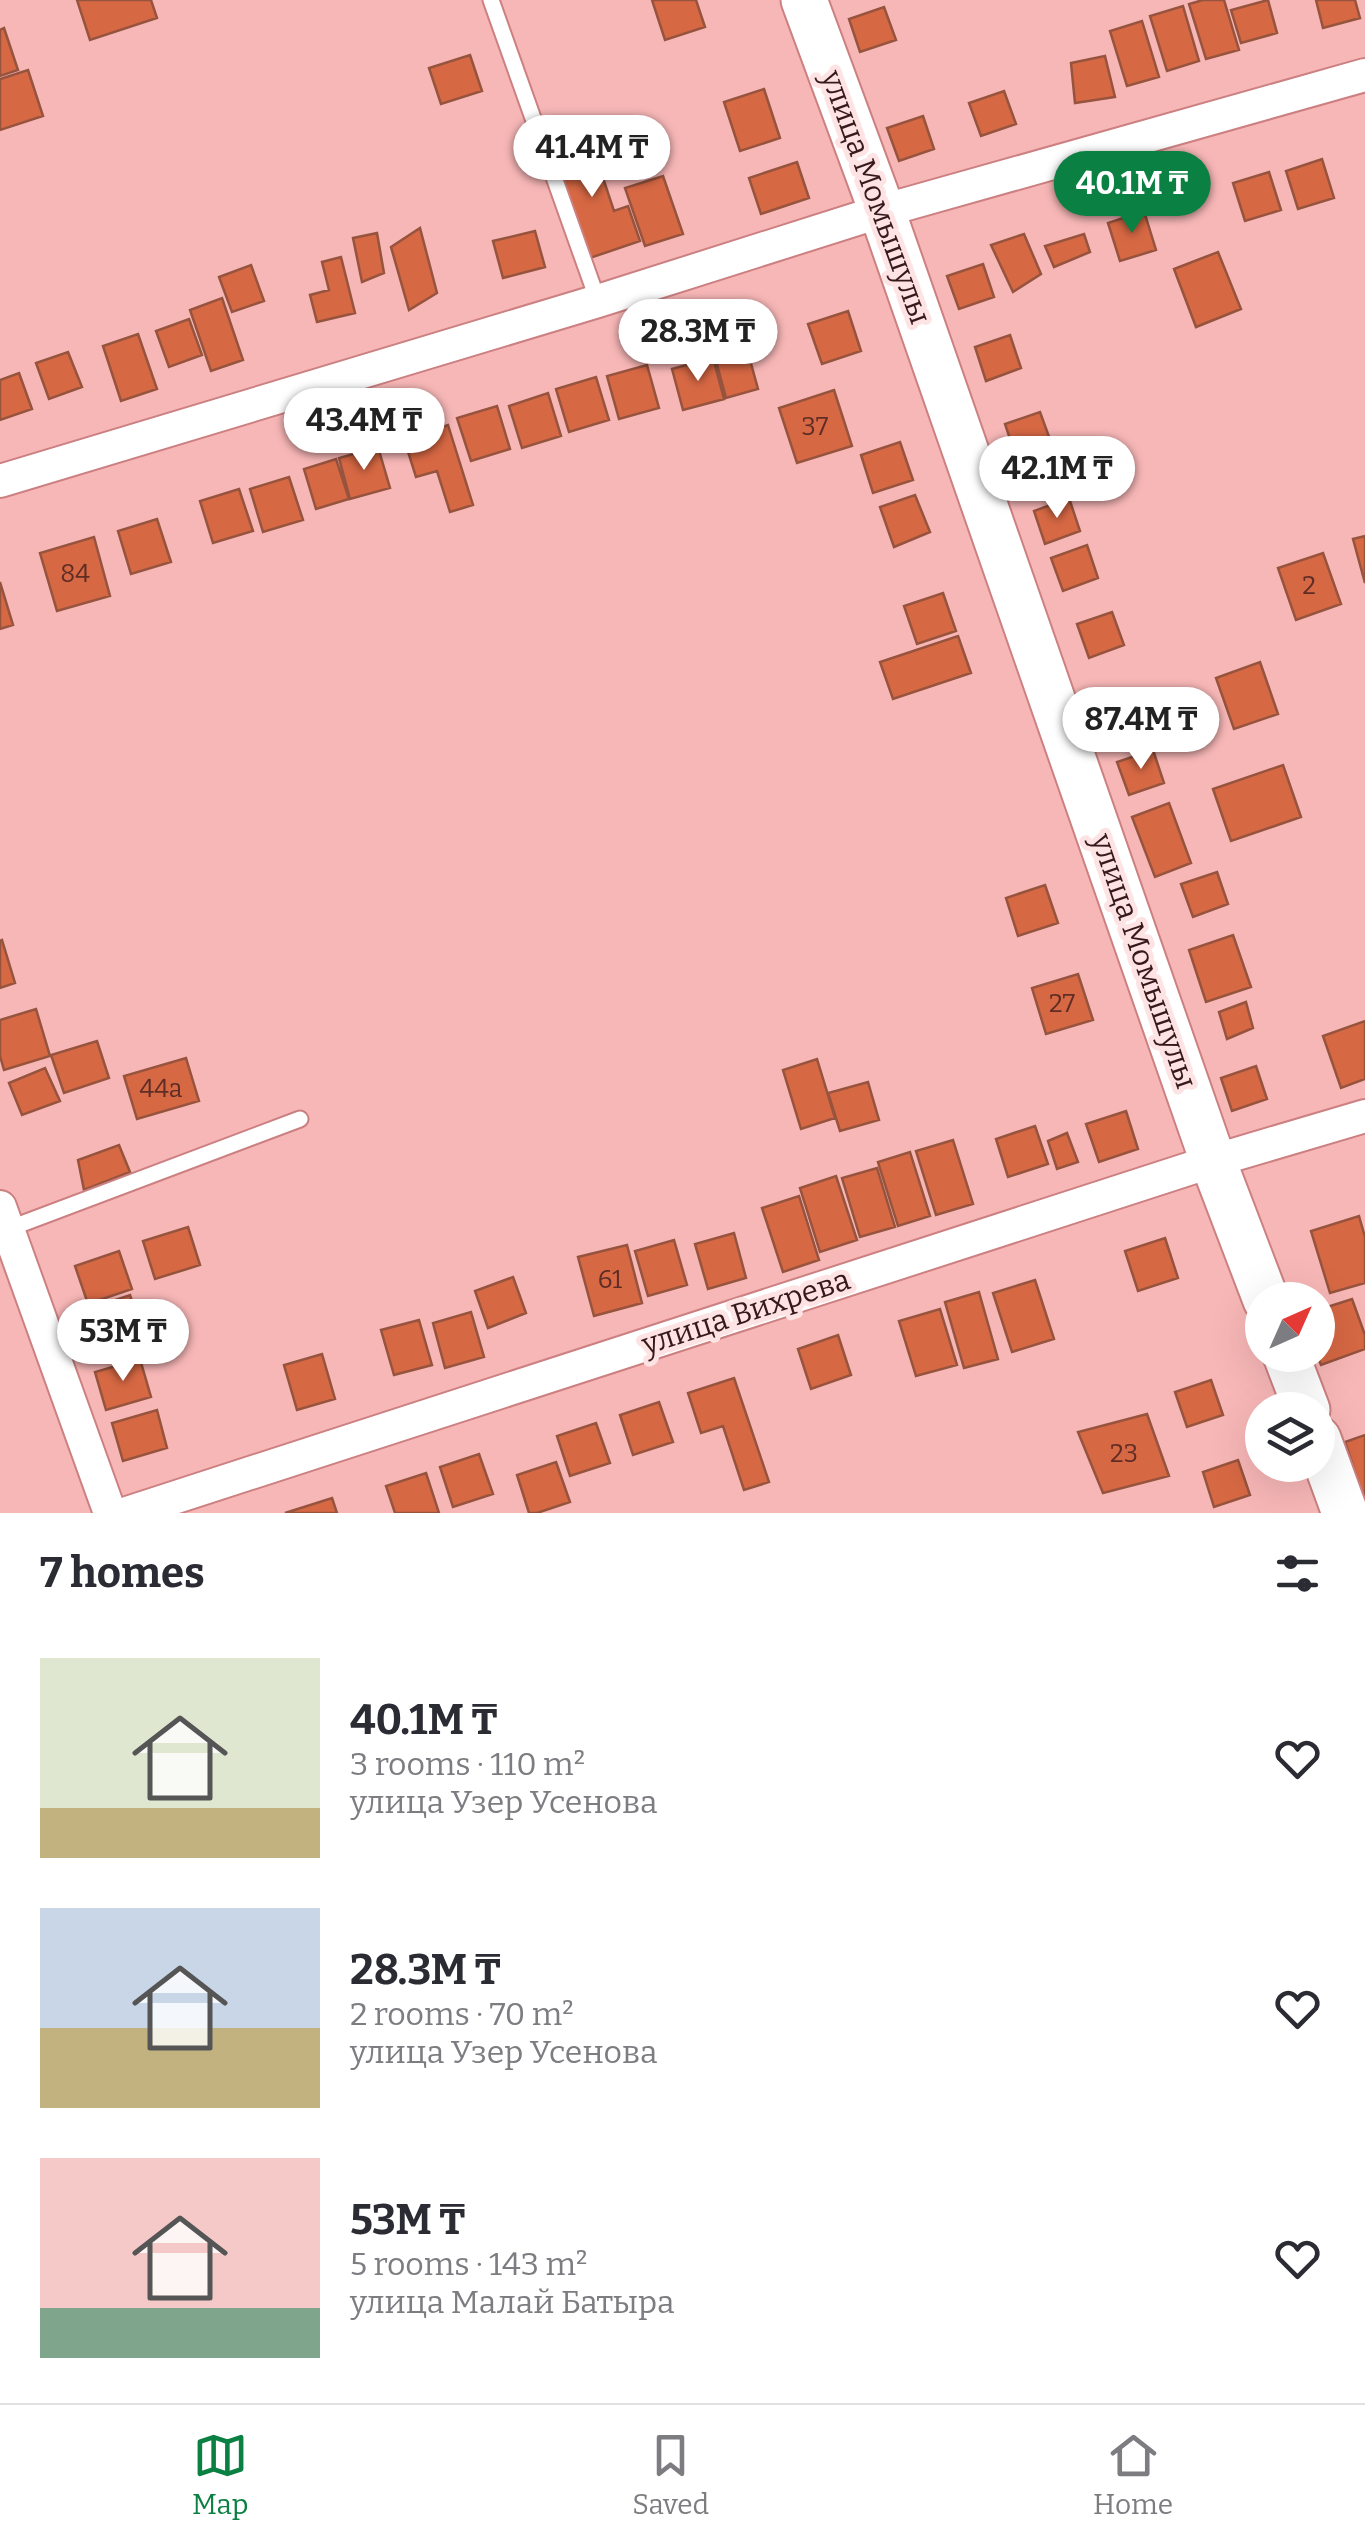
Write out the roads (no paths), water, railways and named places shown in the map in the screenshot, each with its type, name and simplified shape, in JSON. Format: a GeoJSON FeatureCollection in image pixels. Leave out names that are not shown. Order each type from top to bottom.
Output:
{"type":"FeatureCollection","features":[{"type":"Feature","properties":{"kind":"street","name":"улица Момышулы"},"geometry":{"type":"LineString","coordinates":[[804,0],[1259,1282]]}},
{"type":"Feature","properties":{"kind":"street"},"geometry":{"type":"LineString","coordinates":[[0,481],[882,211],[1365,75]]}},
{"type":"Feature","properties":{"kind":"street","name":"улица Вихрева"},"geometry":{"type":"LineString","coordinates":[[127,1513],[1213,1160],[1365,1116]]}},
{"type":"Feature","properties":{"kind":"street"},"geometry":{"type":"LineString","coordinates":[[4,1218],[110,1513]]}},
{"type":"Feature","properties":{"kind":"street"},"geometry":{"type":"LineString","coordinates":[[1334,1482],[1345,1513]]}},
{"type":"Feature","properties":{"kind":"lane"},"geometry":{"type":"LineString","coordinates":[[491,0],[598,301]]}},
{"type":"Feature","properties":{"kind":"lane"},"geometry":{"type":"LineString","coordinates":[[4,1218],[300,1119]]}}]}
